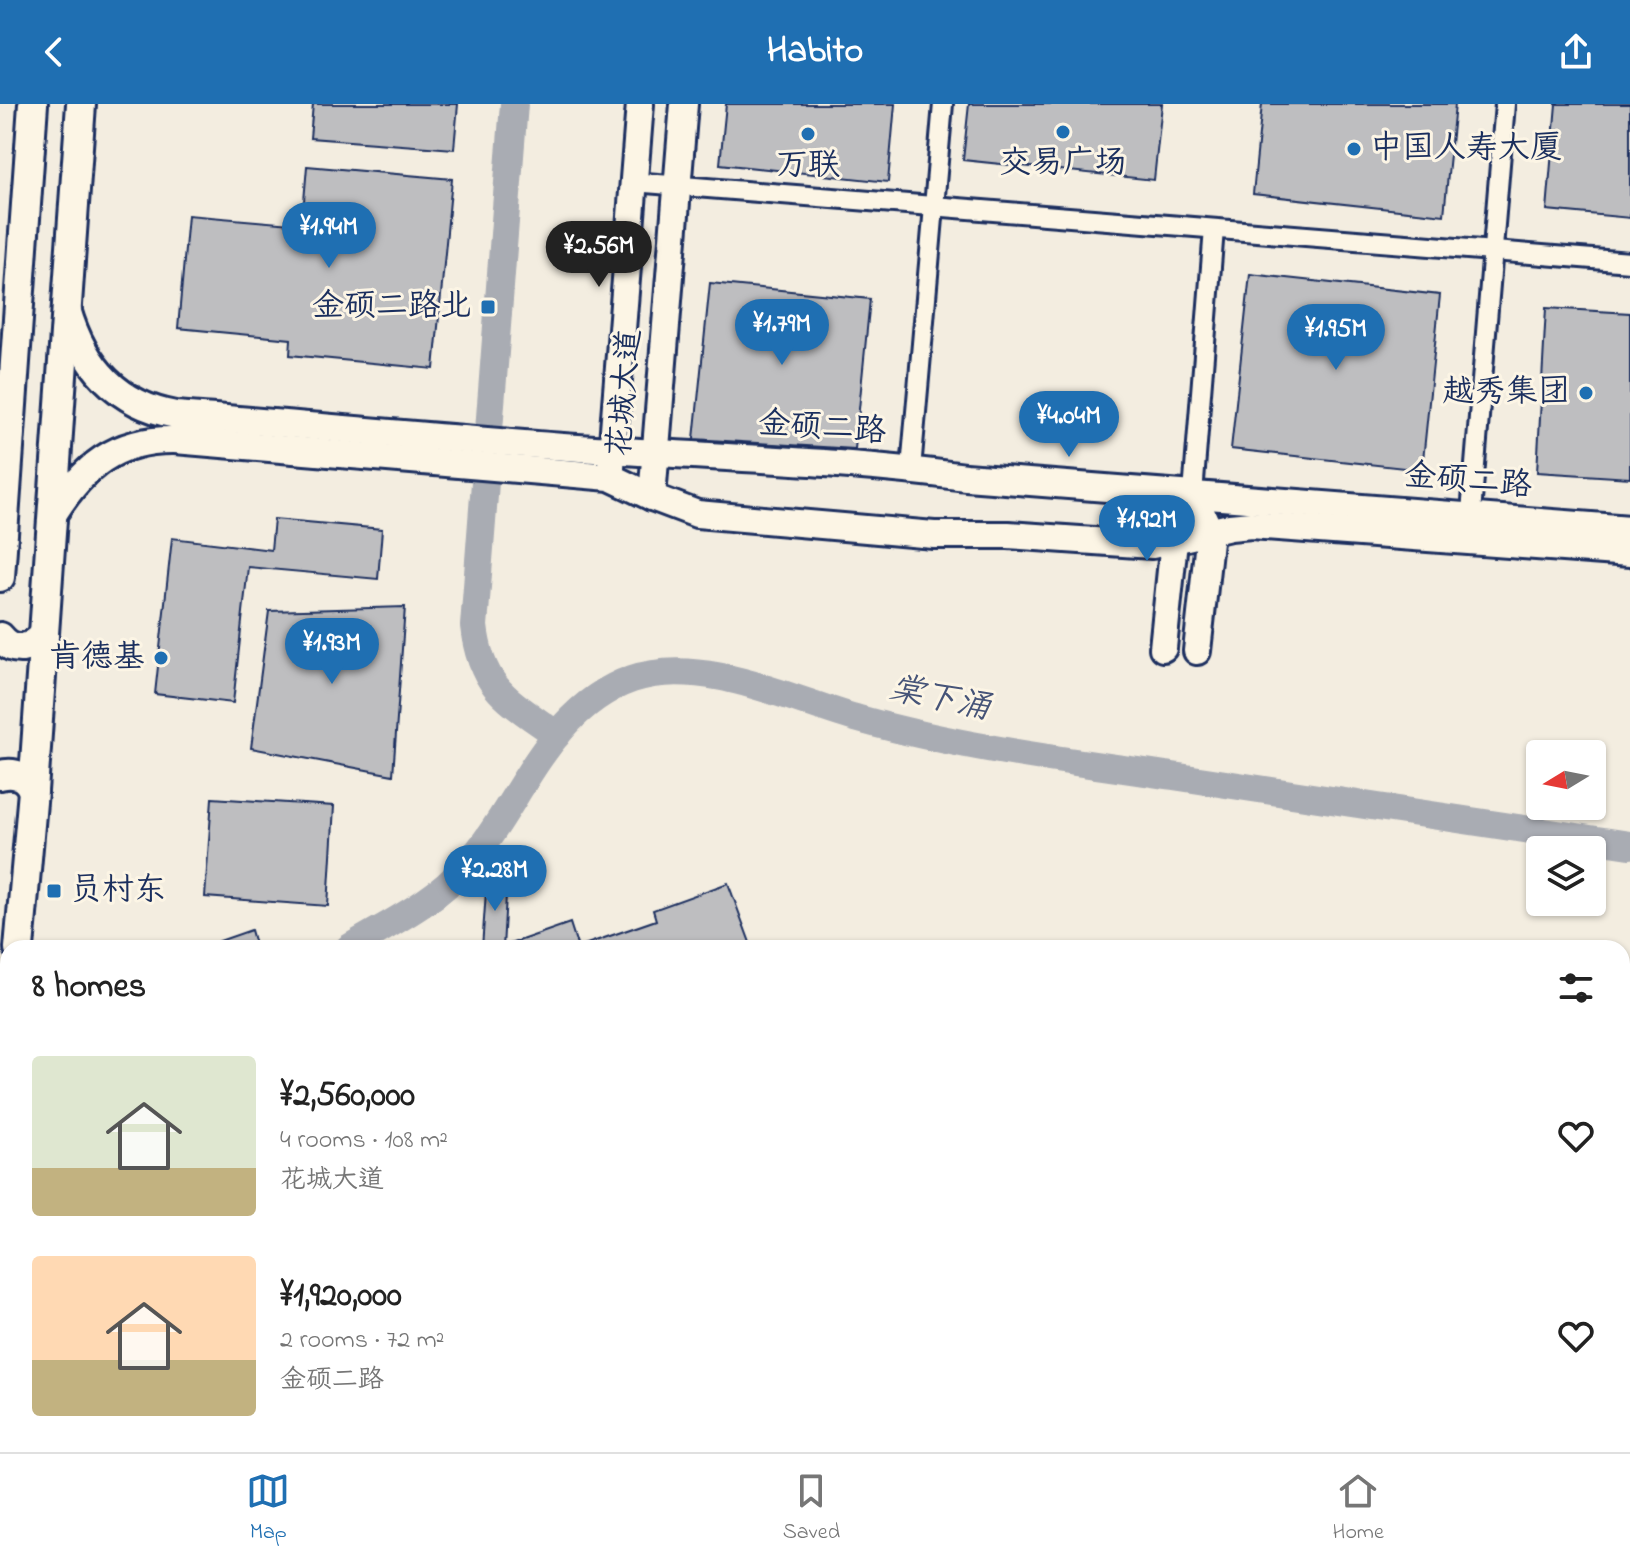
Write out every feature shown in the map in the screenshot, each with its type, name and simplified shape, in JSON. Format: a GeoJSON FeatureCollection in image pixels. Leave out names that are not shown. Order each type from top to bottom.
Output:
{"type":"FeatureCollection","features":[{"type":"Feature","properties":{"kind":"main road"},"geometry":{"type":"LineString","coordinates":[[0,577],[5,426],[33,104]]}},
{"type":"Feature","properties":{"kind":"main road"},"geometry":{"type":"LineString","coordinates":[[20,940],[81,104]]}},
{"type":"Feature","properties":{"kind":"main road"},"geometry":{"type":"LineString","coordinates":[[0,637],[18,649],[33,645],[44,635]]}},
{"type":"Feature","properties":{"kind":"main road"},"geometry":{"type":"LineString","coordinates":[[0,775],[19,775],[26,779],[33,791]]}},
{"type":"Feature","properties":{"kind":"street","name":"花城大道"},"geometry":{"type":"LineString","coordinates":[[610,477],[640,104]]}},
{"type":"Feature","properties":{"kind":"street","name":"花城大道"},"geometry":{"type":"LineString","coordinates":[[652,497],[684,104]]}},
{"type":"Feature","properties":{"kind":"street"},"geometry":{"type":"LineString","coordinates":[[911,469],[943,104]]}},
{"type":"Feature","properties":{"kind":"street"},"geometry":{"type":"LineString","coordinates":[[1470,528],[1505,104]]}},
{"type":"Feature","properties":{"kind":"street"},"geometry":{"type":"LineString","coordinates":[[633,182],[1630,262]]}},
{"type":"Feature","properties":{"kind":"street"},"geometry":{"type":"LineString","coordinates":[[1163,648],[1174,541],[1193,494],[1214,229]]}},
{"type":"Feature","properties":{"kind":"street","name":"金硕二路"},"geometry":{"type":"LineString","coordinates":[[66,303],[77,338],[98,370],[128,400],[176,415],[503,454],[656,451],[911,469],[966,477],[1193,494],[1470,528],[1630,553]]}},
{"type":"Feature","properties":{"kind":"street","name":"金硕二路"},"geometry":{"type":"LineString","coordinates":[[52,516],[79,477],[98,461],[120,448],[152,440],[466,451]]}},
{"type":"Feature","properties":{"kind":"street","name":"金硕二路"},"geometry":{"type":"LineString","coordinates":[[503,454],[610,477],[685,510],[710,516],[934,535],[1008,535],[1144,546],[1251,525],[1630,529]]}},
{"type":"Feature","properties":{"kind":"street"},"geometry":{"type":"LineString","coordinates":[[1193,494],[1210,532],[1197,651]]}},
{"type":"Feature","properties":{"kind":"building"},"geometry":{"type":"Polygon","coordinates":[[[313,104],[458,104],[454,149],[310,138],[313,104]]]}},
{"type":"Feature","properties":{"kind":"building","name":"万联"},"geometry":{"type":"Polygon","coordinates":[[[726,104],[895,104],[888,182],[720,164],[726,104]]]}},
{"type":"Feature","properties":{"kind":"building","name":"交易广场"},"geometry":{"type":"Polygon","coordinates":[[[969,104],[1162,104],[1154,180],[963,160],[969,104]]]}},
{"type":"Feature","properties":{"kind":"building","name":"中国人寿大厦"},"geometry":{"type":"Polygon","coordinates":[[[1262,104],[1455,104],[1444,215],[1253,194],[1262,104]]]}},
{"type":"Feature","properties":{"kind":"building"},"geometry":{"type":"Polygon","coordinates":[[[1556,104],[1630,104],[1630,218],[1547,210],[1556,104]]]}},
{"type":"Feature","properties":{"kind":"building"},"geometry":{"type":"Polygon","coordinates":[[[307,166],[452,179],[434,369],[290,355],[291,339],[178,328],[188,215],[302,225],[307,166]]]}},
{"type":"Feature","properties":{"kind":"building"},"geometry":{"type":"Polygon","coordinates":[[[1250,274],[1440,295],[1422,470],[1231,449],[1250,274]]]}},
{"type":"Feature","properties":{"kind":"building"},"geometry":{"type":"Polygon","coordinates":[[[710,283],[870,299],[855,449],[694,439],[710,283]]]}},
{"type":"Feature","properties":{"kind":"building","name":"越秀集团"},"geometry":{"type":"Polygon","coordinates":[[[1546,308],[1630,313],[1630,478],[1537,472],[1546,308]]]}},
{"type":"Feature","properties":{"kind":"building"},"geometry":{"type":"Polygon","coordinates":[[[274,519],[382,529],[378,579],[248,567],[233,703],[155,694],[172,538],[271,550],[274,519]]]}},
{"type":"Feature","properties":{"kind":"building"},"geometry":{"type":"Polygon","coordinates":[[[405,607],[393,775],[251,748],[269,611],[405,607]]]}},
{"type":"Feature","properties":{"kind":"building"},"geometry":{"type":"Polygon","coordinates":[[[212,798],[334,806],[328,906],[205,897],[212,798]]]}},
{"type":"Feature","properties":{"kind":"building"},"geometry":{"type":"Polygon","coordinates":[[[487,877],[507,877],[503,940],[483,940],[487,877]]]}},
{"type":"Feature","properties":{"kind":"building"},"geometry":{"type":"Polygon","coordinates":[[[728,883],[749,940],[598,940],[656,920],[653,910],[728,883]]]}},
{"type":"Feature","properties":{"kind":"building"},"geometry":{"type":"Polygon","coordinates":[[[570,923],[575,940],[521,940],[570,923]]]}},
{"type":"Feature","properties":{"kind":"building"},"geometry":{"type":"Polygon","coordinates":[[[251,930],[254,940],[222,940],[251,930]]]}},
{"type":"Feature","properties":{"kind":"waterway"},"geometry":{"type":"LineString","coordinates":[[514,104],[474,626],[483,665],[500,692],[557,735]]}},
{"type":"Feature","properties":{"kind":"waterway","name":"棠下涌"},"geometry":{"type":"LineString","coordinates":[[363,940],[410,912],[453,880],[484,843],[556,736],[577,713],[602,693],[632,679],[659,673],[688,672],[717,676],[859,719],[976,746],[1630,845]]}},
{"type":"Feature","properties":{"kind":"place","name":"交易广场"},"geometry":{"type":"Point","coordinates":[1063,132]}},
{"type":"Feature","properties":{"kind":"place","name":"万联"},"geometry":{"type":"Point","coordinates":[808,134]}},
{"type":"Feature","properties":{"kind":"place","name":"中国人寿大厦"},"geometry":{"type":"Point","coordinates":[1354,149]}},
{"type":"Feature","properties":{"kind":"place","name":"金硕二路北"},"geometry":{"type":"Point","coordinates":[488,307]}},
{"type":"Feature","properties":{"kind":"place","name":"越秀集团"},"geometry":{"type":"Point","coordinates":[1586,393]}},
{"type":"Feature","properties":{"kind":"place","name":"肯德基"},"geometry":{"type":"Point","coordinates":[161,658]}},
{"type":"Feature","properties":{"kind":"place","name":"员村东"},"geometry":{"type":"Point","coordinates":[54,891]}}]}
